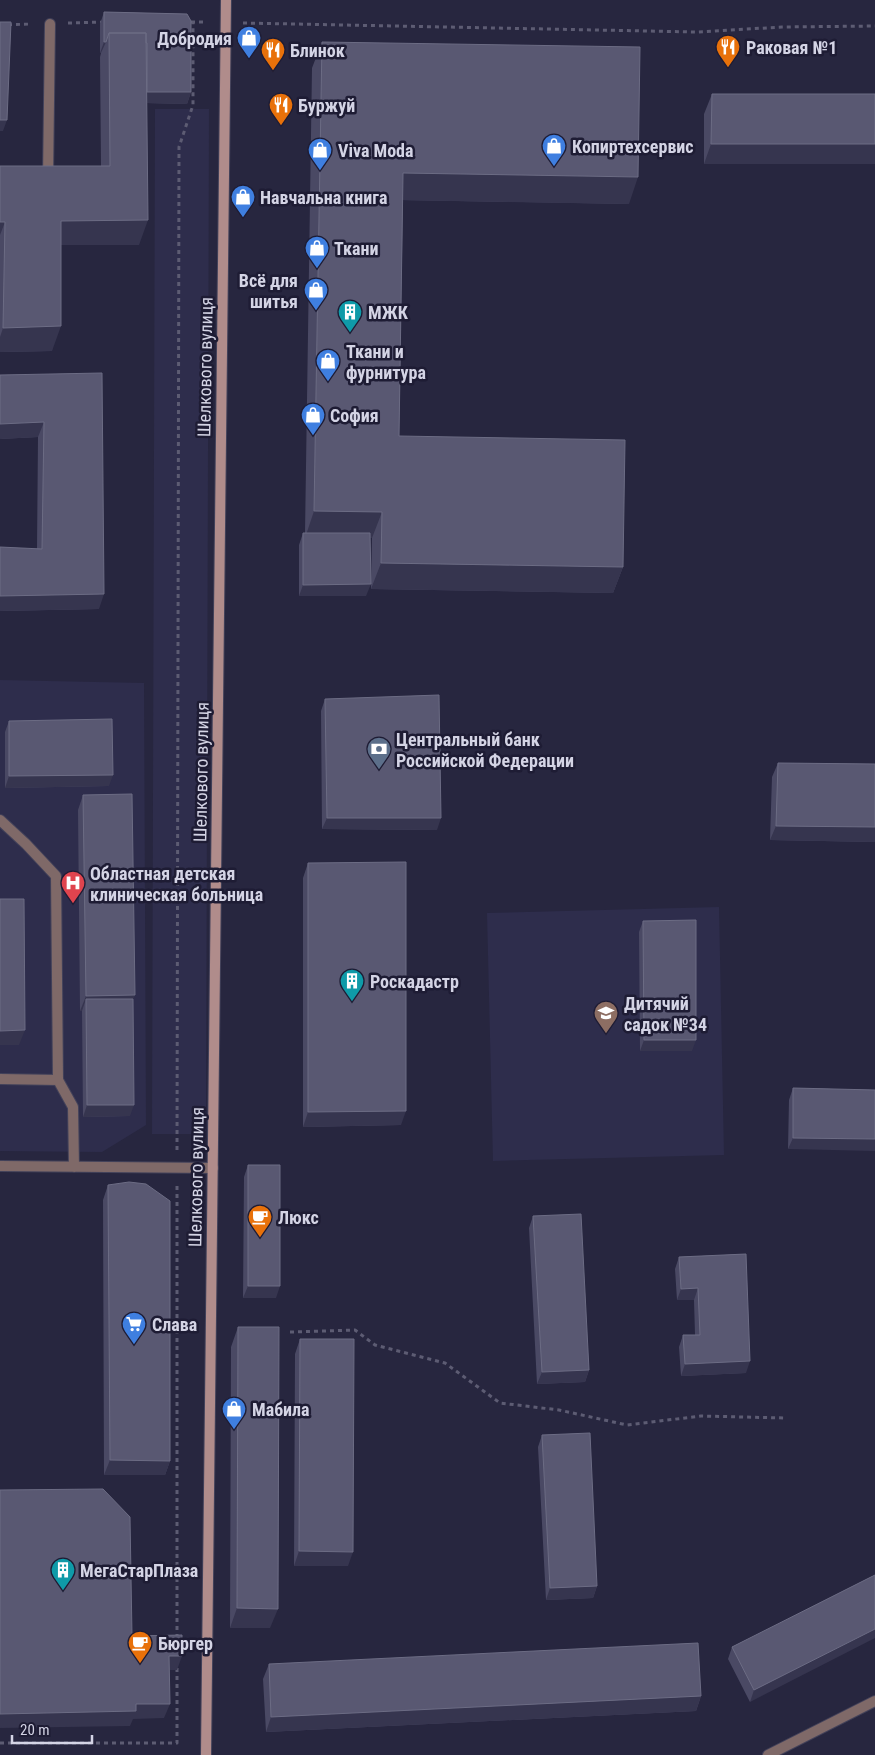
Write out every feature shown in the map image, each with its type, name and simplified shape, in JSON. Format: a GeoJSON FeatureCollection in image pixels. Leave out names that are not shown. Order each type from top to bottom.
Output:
{"type":"FeatureCollection","features":[{"type":"Feature","properties":{"kind":"street","name":"Шелкового вулиця"},"geometry":{"type":"LineString","coordinates":[[206,1755],[226,0]]}},
{"type":"Feature","properties":{"kind":"street"},"geometry":{"type":"LineString","coordinates":[[38,184],[48,184],[50,24]]}},
{"type":"Feature","properties":{"kind":"street"},"geometry":{"type":"LineString","coordinates":[[0,820],[56,876],[58,1080],[73,1106],[74,1167]]}},
{"type":"Feature","properties":{"kind":"street"},"geometry":{"type":"LineString","coordinates":[[0,1079],[58,1080]]}},
{"type":"Feature","properties":{"kind":"street"},"geometry":{"type":"LineString","coordinates":[[0,1166],[213,1168]]}},
{"type":"Feature","properties":{"kind":"street"},"geometry":{"type":"LineString","coordinates":[[768,1755],[875,1701]]}},
{"type":"Feature","properties":{"kind":"path"},"geometry":{"type":"LineString","coordinates":[[0,25],[106,22]]}},
{"type":"Feature","properties":{"kind":"path"},"geometry":{"type":"LineString","coordinates":[[186,22],[697,32],[782,27],[875,26]]}},
{"type":"Feature","properties":{"kind":"path"},"geometry":{"type":"LineString","coordinates":[[177,1644],[179,146],[193,105],[193,22]]}},
{"type":"Feature","properties":{"kind":"path"},"geometry":{"type":"LineString","coordinates":[[290,1332],[354,1330],[375,1345],[444,1364],[500,1403],[559,1410],[627,1425],[701,1416],[785,1418]]}},
{"type":"Feature","properties":{"kind":"path"},"geometry":{"type":"LineString","coordinates":[[0,1743],[177,1743],[177,1664]]}},
{"type":"Feature","properties":{"kind":"shaded area"},"geometry":{"type":"Polygon","coordinates":[[[155,109],[209,109],[206,1134],[152,1134],[155,109]]]}},
{"type":"Feature","properties":{"kind":"shaded area","name":"Областная детская клиническая больница"},"geometry":{"type":"Polygon","coordinates":[[[0,680],[144,683],[146,1125],[102,1152],[0,1151],[0,680]]]}},
{"type":"Feature","properties":{"kind":"shaded area","name":"Дитячий садок №34"},"geometry":{"type":"Polygon","coordinates":[[[719,907],[724,1155],[493,1161],[487,913],[719,907]]]}},
{"type":"Feature","properties":{"kind":"building"},"geometry":{"type":"Polygon","coordinates":[[[104,12],[187,14],[191,21],[191,92],[147,92],[146,33],[109,33],[106,42],[104,42],[104,12]]]}},
{"type":"Feature","properties":{"kind":"building"},"geometry":{"type":"Polygon","coordinates":[[[0,22],[11,22],[7,120],[0,120],[0,22]]]}},
{"type":"Feature","properties":{"kind":"building"},"geometry":{"type":"Polygon","coordinates":[[[109,33],[146,33],[148,220],[61,221],[61,326],[3,328],[5,222],[0,222],[0,166],[110,166],[109,33]]]}},
{"type":"Feature","properties":{"kind":"building","name":"МЖК"},"geometry":{"type":"Polygon","coordinates":[[[322,42],[640,47],[638,177],[403,173],[399,436],[625,440],[623,567],[381,563],[382,512],[314,511],[322,42]]]}},
{"type":"Feature","properties":{"kind":"building"},"geometry":{"type":"Polygon","coordinates":[[[712,94],[875,94],[875,144],[711,144],[712,94]]]}},
{"type":"Feature","properties":{"kind":"building"},"geometry":{"type":"Polygon","coordinates":[[[102,373],[104,594],[0,596],[0,547],[42,549],[44,422],[0,424],[0,375],[102,373]]]}},
{"type":"Feature","properties":{"kind":"building"},"geometry":{"type":"Polygon","coordinates":[[[303,533],[370,533],[371,584],[303,585],[303,533]]]}},
{"type":"Feature","properties":{"kind":"building","name":"Центральный банк Российской Федерации"},"geometry":{"type":"Polygon","coordinates":[[[439,695],[441,818],[327,818],[325,699],[439,695]]]}},
{"type":"Feature","properties":{"kind":"building"},"geometry":{"type":"Polygon","coordinates":[[[112,719],[113,775],[9,776],[9,721],[112,719]]]}},
{"type":"Feature","properties":{"kind":"building"},"geometry":{"type":"Polygon","coordinates":[[[778,763],[875,764],[875,827],[776,826],[778,763]]]}},
{"type":"Feature","properties":{"kind":"building"},"geometry":{"type":"Polygon","coordinates":[[[132,794],[135,995],[86,996],[83,795],[132,794]]]}},
{"type":"Feature","properties":{"kind":"building","name":"Роскадастр"},"geometry":{"type":"Polygon","coordinates":[[[406,862],[406,1111],[308,1112],[308,863],[406,862]]]}},
{"type":"Feature","properties":{"kind":"building"},"geometry":{"type":"Polygon","coordinates":[[[0,899],[24,899],[25,1030],[0,1031],[0,899]]]}},
{"type":"Feature","properties":{"kind":"building"},"geometry":{"type":"Polygon","coordinates":[[[696,920],[696,1040],[644,1040],[643,921],[696,920]]]}},
{"type":"Feature","properties":{"kind":"building"},"geometry":{"type":"Polygon","coordinates":[[[86,999],[133,999],[134,1105],[87,1105],[86,999]]]}},
{"type":"Feature","properties":{"kind":"building"},"geometry":{"type":"Polygon","coordinates":[[[793,1088],[875,1090],[875,1139],[793,1138],[793,1088]]]}},
{"type":"Feature","properties":{"kind":"building"},"geometry":{"type":"Polygon","coordinates":[[[248,1165],[280,1165],[280,1286],[248,1286],[248,1165]]]}},
{"type":"Feature","properties":{"kind":"building","name":"Слава"},"geometry":{"type":"Polygon","coordinates":[[[129,1182],[146,1184],[170,1201],[170,1461],[110,1460],[108,1185],[129,1182]]]}},
{"type":"Feature","properties":{"kind":"building"},"geometry":{"type":"Polygon","coordinates":[[[581,1214],[589,1370],[542,1372],[533,1216],[581,1214]]]}},
{"type":"Feature","properties":{"kind":"building"},"geometry":{"type":"Polygon","coordinates":[[[746,1254],[750,1361],[685,1364],[683,1335],[700,1335],[698,1288],[681,1289],[679,1257],[746,1254]]]}},
{"type":"Feature","properties":{"kind":"building"},"geometry":{"type":"Polygon","coordinates":[[[238,1327],[279,1327],[278,1609],[237,1608],[238,1327]]]}},
{"type":"Feature","properties":{"kind":"building"},"geometry":{"type":"Polygon","coordinates":[[[300,1339],[354,1339],[353,1552],[299,1551],[300,1339]]]}},
{"type":"Feature","properties":{"kind":"building"},"geometry":{"type":"Polygon","coordinates":[[[590,1433],[597,1586],[550,1588],[542,1435],[590,1433]]]}},
{"type":"Feature","properties":{"kind":"building","name":"МегаСтарПлаза"},"geometry":{"type":"Polygon","coordinates":[[[103,1489],[130,1517],[132,1636],[182,1635],[182,1656],[169,1656],[170,1704],[136,1704],[136,1711],[0,1714],[0,1490],[103,1489]]]}},
{"type":"Feature","properties":{"kind":"building"},"geometry":{"type":"Polygon","coordinates":[[[875,1575],[875,1629],[754,1690],[732,1647],[875,1575]]]}},
{"type":"Feature","properties":{"kind":"building"},"geometry":{"type":"Polygon","coordinates":[[[698,1643],[701,1696],[271,1717],[269,1664],[698,1643]]]}},
{"type":"Feature","properties":{"kind":"place","name":"Добродия"},"geometry":{"type":"Point","coordinates":[249,59]}},
{"type":"Feature","properties":{"kind":"place","name":"Раковая №1"},"geometry":{"type":"Point","coordinates":[728,68]}},
{"type":"Feature","properties":{"kind":"place","name":"Блинок"},"geometry":{"type":"Point","coordinates":[273,71]}},
{"type":"Feature","properties":{"kind":"place","name":"Буржуй"},"geometry":{"type":"Point","coordinates":[281,126]}},
{"type":"Feature","properties":{"kind":"place","name":"Копиртехсервис"},"geometry":{"type":"Point","coordinates":[554,167]}},
{"type":"Feature","properties":{"kind":"place","name":"Viva Moda"},"geometry":{"type":"Point","coordinates":[320,171]}},
{"type":"Feature","properties":{"kind":"place","name":"Навчальна книга"},"geometry":{"type":"Point","coordinates":[243,218]}},
{"type":"Feature","properties":{"kind":"place","name":"Ткани"},"geometry":{"type":"Point","coordinates":[317,269]}},
{"type":"Feature","properties":{"kind":"place","name":"Всё для шитья"},"geometry":{"type":"Point","coordinates":[316,311]}},
{"type":"Feature","properties":{"kind":"place","name":"МЖК"},"geometry":{"type":"Point","coordinates":[350,333]}},
{"type":"Feature","properties":{"kind":"place","name":"Ткани и фурнитура"},"geometry":{"type":"Point","coordinates":[328,382]}},
{"type":"Feature","properties":{"kind":"place","name":"София"},"geometry":{"type":"Point","coordinates":[313,436]}},
{"type":"Feature","properties":{"kind":"place","name":"Центральный банк Российской Федерации"},"geometry":{"type":"Point","coordinates":[379,770]}},
{"type":"Feature","properties":{"kind":"place","name":"Областная детская клиническая больница"},"geometry":{"type":"Point","coordinates":[73,904]}},
{"type":"Feature","properties":{"kind":"place","name":"Роскадастр"},"geometry":{"type":"Point","coordinates":[352,1002]}},
{"type":"Feature","properties":{"kind":"place","name":"Дитячий садок №34"},"geometry":{"type":"Point","coordinates":[606,1034]}},
{"type":"Feature","properties":{"kind":"place","name":"Люкс"},"geometry":{"type":"Point","coordinates":[260,1238]}},
{"type":"Feature","properties":{"kind":"place","name":"Слава"},"geometry":{"type":"Point","coordinates":[134,1345]}},
{"type":"Feature","properties":{"kind":"place","name":"Мабила"},"geometry":{"type":"Point","coordinates":[234,1430]}},
{"type":"Feature","properties":{"kind":"place","name":"МегаСтарПлаза"},"geometry":{"type":"Point","coordinates":[63,1591]}},
{"type":"Feature","properties":{"kind":"place","name":"Бюргер"},"geometry":{"type":"Point","coordinates":[140,1664]}}]}
